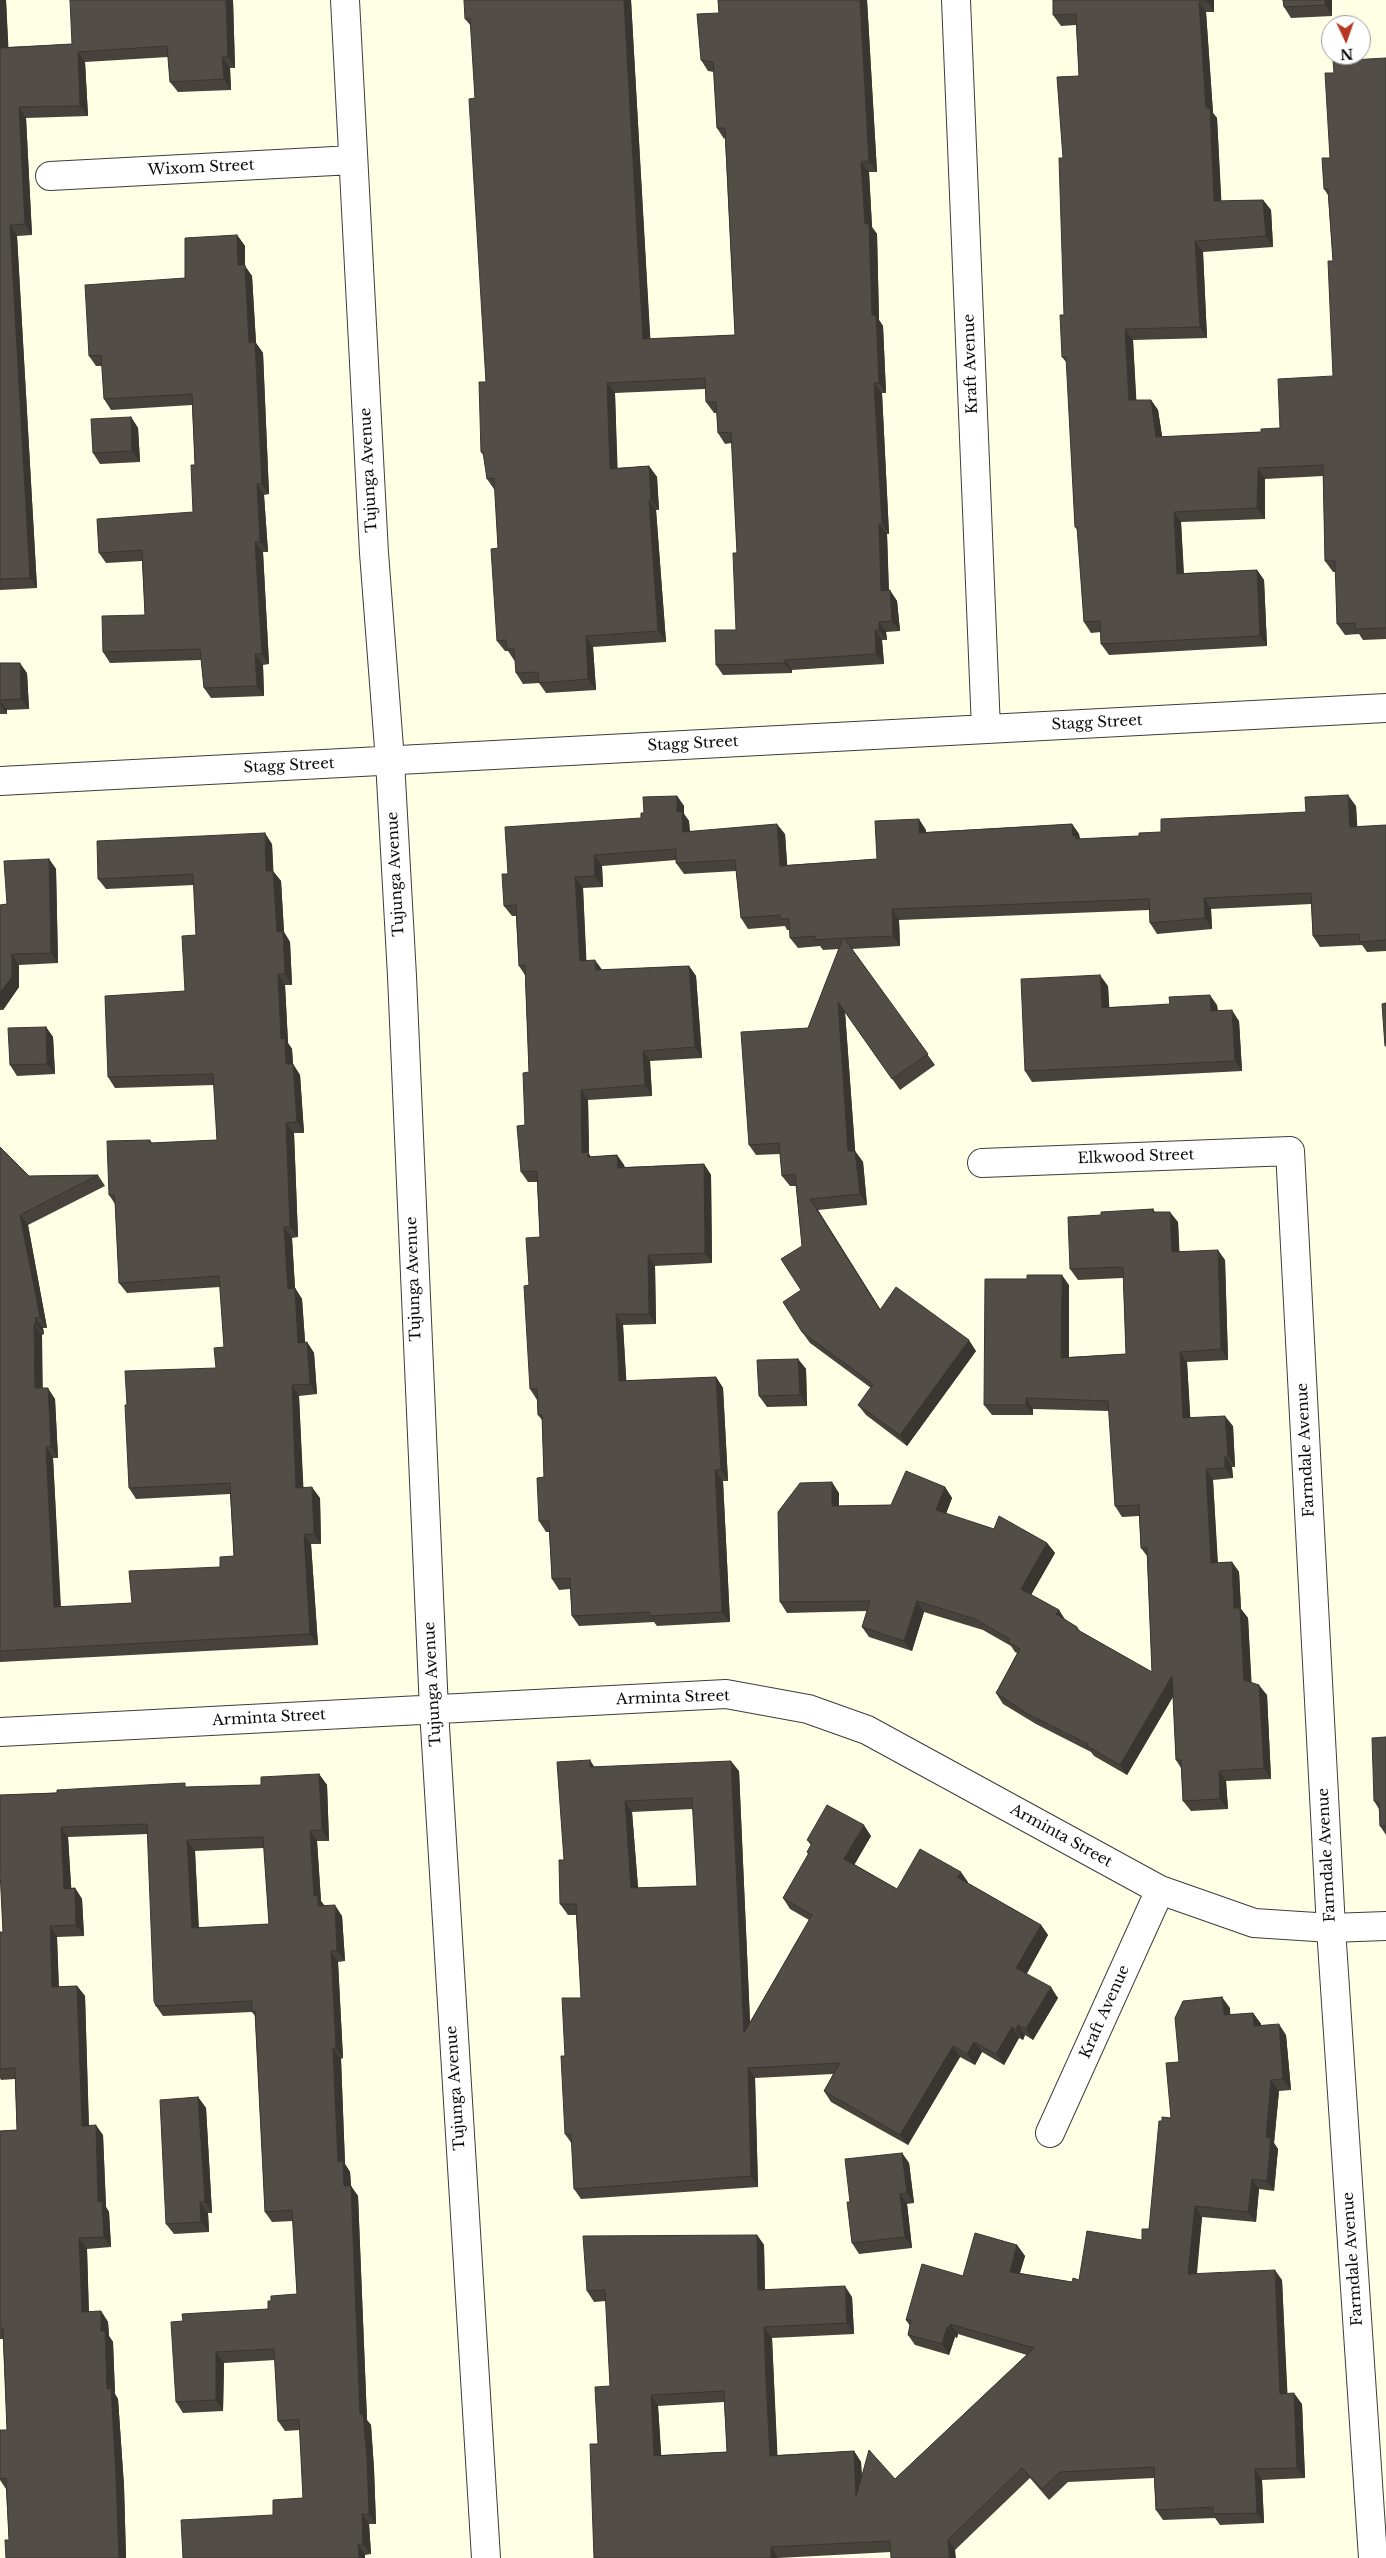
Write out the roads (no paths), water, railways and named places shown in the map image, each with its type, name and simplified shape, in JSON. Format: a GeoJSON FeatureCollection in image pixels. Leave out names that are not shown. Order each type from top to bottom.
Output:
{"type":"FeatureCollection","features":[{"type":"Feature","properties":{"kind":"street","name":"Tujunga Avenue"},"geometry":{"type":"LineString","coordinates":[[345,0],[374,553],[390,761],[402,985],[434,1710],[486,2558]]}},
{"type":"Feature","properties":{"kind":"street","name":"Kraft Avenue"},"geometry":{"type":"LineString","coordinates":[[956,0],[986,729]]}},
{"type":"Feature","properties":{"kind":"street","name":"Wixom Street"},"geometry":{"type":"LineString","coordinates":[[50,176],[353,160]]}},
{"type":"Feature","properties":{"kind":"street","name":"Stagg Street"},"geometry":{"type":"LineString","coordinates":[[0,781],[1386,708]]}},
{"type":"Feature","properties":{"kind":"street","name":"Elkwood Street"},"geometry":{"type":"LineString","coordinates":[[982,1163],[1290,1151]]}},
{"type":"Feature","properties":{"kind":"street","name":"Farmdale Avenue"},"geometry":{"type":"LineString","coordinates":[[1290,1151],[1331,1928],[1373,2558]]}},
{"type":"Feature","properties":{"kind":"street","name":"Arminta Street"},"geometry":{"type":"LineString","coordinates":[[0,1732],[726,1694],[808,1709],[866,1730],[1160,1890],[1254,1923],[1331,1928],[1386,1926]]}},
{"type":"Feature","properties":{"kind":"street","name":"Kraft Avenue"},"geometry":{"type":"LineString","coordinates":[[1050,2133],[1160,1890]]}}]}
